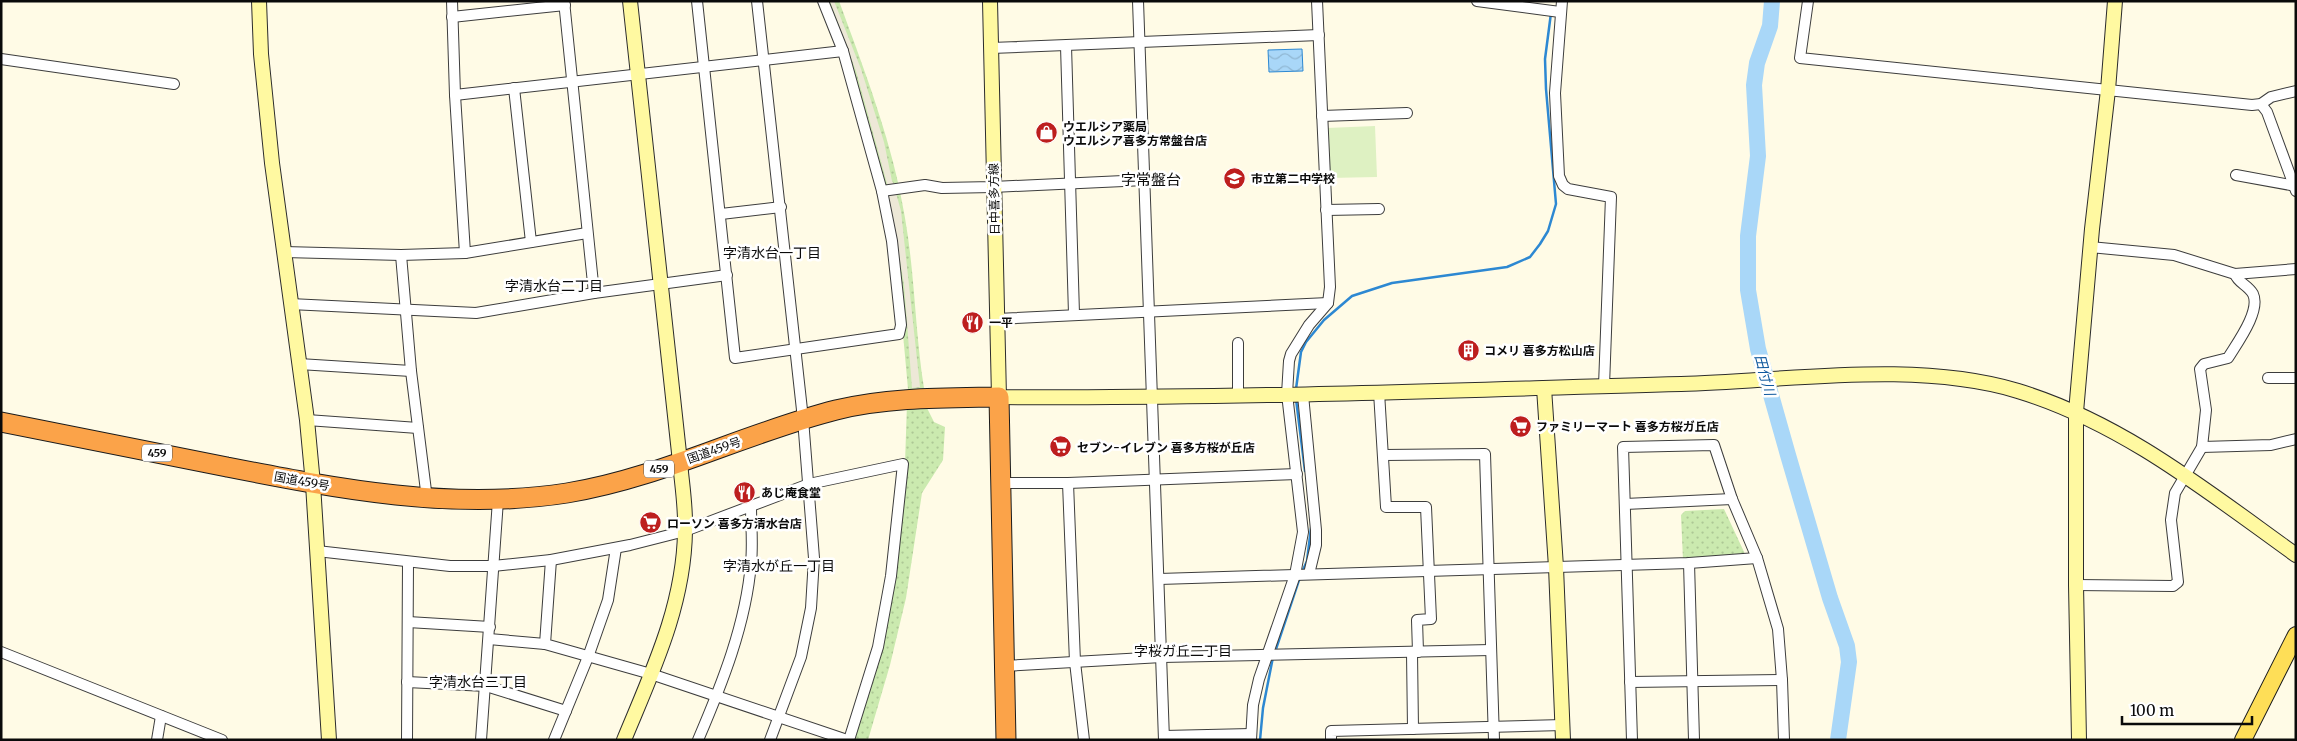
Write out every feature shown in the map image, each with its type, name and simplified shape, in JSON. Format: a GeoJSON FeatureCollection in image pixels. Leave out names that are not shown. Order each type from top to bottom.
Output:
{"type":"FeatureCollection","features":[{"type":"Feature","properties":{"kind":"highway","name":"国道459号"},"geometry":{"type":"LineString","coordinates":[[1,422],[313,484],[427,499],[498,500],[568,493],[601,486],[680,462],[803,419],[839,409],[916,399],[999,397]]}},
{"type":"Feature","properties":{"kind":"highway"},"geometry":{"type":"LineString","coordinates":[[999,397],[999,484],[1006,740]]}},
{"type":"Feature","properties":{"kind":"main road"},"geometry":{"type":"LineString","coordinates":[[2243,740],[2296,635]]}},
{"type":"Feature","properties":{"kind":"street"},"geometry":{"type":"LineString","coordinates":[[259,1],[266,108],[290,304],[307,420],[313,484],[329,740]]}},
{"type":"Feature","properties":{"kind":"street"},"geometry":{"type":"LineString","coordinates":[[452,1],[455,95],[465,253]]}},
{"type":"Feature","properties":{"kind":"street"},"geometry":{"type":"LineString","coordinates":[[624,740],[675,609],[685,531],[680,462],[630,1]]}},
{"type":"Feature","properties":{"kind":"street"},"geometry":{"type":"LineString","coordinates":[[697,1],[721,214],[734,358],[898,334],[902,325],[892,241],[882,191],[842,51],[824,1]]}},
{"type":"Feature","properties":{"kind":"street"},"geometry":{"type":"LineString","coordinates":[[757,1],[781,207],[814,540],[811,608],[801,657],[770,740]]}},
{"type":"Feature","properties":{"kind":"street","name":"日中喜多方線"},"geometry":{"type":"LineString","coordinates":[[990,1],[999,397]]}},
{"type":"Feature","properties":{"kind":"street"},"geometry":{"type":"LineString","coordinates":[[1138,1],[1141,41],[1148,311],[1156,479],[1164,738],[1251,737],[1253,705],[1266,657],[1295,575],[1302,546],[1304,524],[1287,394],[1291,354],[1309,325],[1328,304],[1330,287],[1317,1]]}},
{"type":"Feature","properties":{"kind":"street"},"geometry":{"type":"LineString","coordinates":[[1477,1],[1560,12]]}},
{"type":"Feature","properties":{"kind":"street"},"geometry":{"type":"LineString","coordinates":[[1562,1],[1556,93],[1559,176],[1563,185],[1568,189],[1611,197],[1604,386]]}},
{"type":"Feature","properties":{"kind":"street"},"geometry":{"type":"LineString","coordinates":[[1808,1],[1800,58],[2261,104],[2271,97],[2296,91]]}},
{"type":"Feature","properties":{"kind":"street"},"geometry":{"type":"LineString","coordinates":[[2079,740],[2076,585],[2076,412],[2090,247],[2108,90],[2115,1]]}},
{"type":"Feature","properties":{"kind":"street"},"geometry":{"type":"LineString","coordinates":[[452,17],[564,3],[594,293]]}},
{"type":"Feature","properties":{"kind":"street"},"geometry":{"type":"LineString","coordinates":[[991,48],[1319,35]]}},
{"type":"Feature","properties":{"kind":"street"},"geometry":{"type":"LineString","coordinates":[[1066,46],[1074,314]]}},
{"type":"Feature","properties":{"kind":"street"},"geometry":{"type":"LineString","coordinates":[[455,95],[764,62],[842,51]]}},
{"type":"Feature","properties":{"kind":"street"},"geometry":{"type":"LineString","coordinates":[[1,59],[174,84]]}},
{"type":"Feature","properties":{"kind":"street"},"geometry":{"type":"LineString","coordinates":[[514,88],[531,242]]}},
{"type":"Feature","properties":{"kind":"street"},"geometry":{"type":"LineString","coordinates":[[2261,104],[2281,148],[2295,187]]}},
{"type":"Feature","properties":{"kind":"street"},"geometry":{"type":"LineString","coordinates":[[1322,116],[1407,113]]}},
{"type":"Feature","properties":{"kind":"street"},"geometry":{"type":"LineString","coordinates":[[2236,175],[2295,187]]}},
{"type":"Feature","properties":{"kind":"street"},"geometry":{"type":"LineString","coordinates":[[882,191],[925,185],[942,188],[994,187],[1145,180]]}},
{"type":"Feature","properties":{"kind":"street"},"geometry":{"type":"LineString","coordinates":[[721,214],[781,207]]}},
{"type":"Feature","properties":{"kind":"street"},"geometry":{"type":"LineString","coordinates":[[1326,210],[1379,209]]}},
{"type":"Feature","properties":{"kind":"street"},"geometry":{"type":"LineString","coordinates":[[284,252],[401,255],[465,253],[587,234]]}},
{"type":"Feature","properties":{"kind":"street"},"geometry":{"type":"LineString","coordinates":[[2090,247],[2174,255],[2235,274],[2296,269]]}},
{"type":"Feature","properties":{"kind":"street"},"geometry":{"type":"LineString","coordinates":[[401,255],[411,371],[427,499]]}},
{"type":"Feature","properties":{"kind":"street"},"geometry":{"type":"LineString","coordinates":[[2076,585],[2176,585],[2178,576],[2171,520],[2175,493],[2202,447],[2206,410],[2200,369],[2204,364],[2228,358],[2249,325],[2255,307],[2253,294],[2237,279],[2235,274]]}},
{"type":"Feature","properties":{"kind":"street"},"geometry":{"type":"LineString","coordinates":[[290,304],[476,313],[660,283],[727,275]]}},
{"type":"Feature","properties":{"kind":"street"},"geometry":{"type":"LineString","coordinates":[[997,319],[1074,314],[1328,304]]}},
{"type":"Feature","properties":{"kind":"street"},"geometry":{"type":"LineString","coordinates":[[1238,343],[1238,396]]}},
{"type":"Feature","properties":{"kind":"street"},"geometry":{"type":"LineString","coordinates":[[299,364],[411,371]]}},
{"type":"Feature","properties":{"kind":"street"},"geometry":{"type":"LineString","coordinates":[[999,397],[1152,398],[1303,395],[1718,383],[1884,375],[1952,378],[2014,390],[2076,412],[2122,436],[2186,476],[2296,555]]}},
{"type":"Feature","properties":{"kind":"street"},"geometry":{"type":"LineString","coordinates":[[2268,378],[2296,378]]}},
{"type":"Feature","properties":{"kind":"street"},"geometry":{"type":"LineString","coordinates":[[1544,388],[1556,567],[1563,740]]}},
{"type":"Feature","properties":{"kind":"street"},"geometry":{"type":"LineString","coordinates":[[1379,392],[1386,507],[1426,507],[1431,619],[1417,620],[1413,729]]}},
{"type":"Feature","properties":{"kind":"street"},"geometry":{"type":"LineString","coordinates":[[1303,395],[1316,530],[1316,545],[1309,574]]}},
{"type":"Feature","properties":{"kind":"street"},"geometry":{"type":"LineString","coordinates":[[307,420],[418,428]]}},
{"type":"Feature","properties":{"kind":"street"},"geometry":{"type":"LineString","coordinates":[[2202,447],[2270,445],[2296,439]]}},
{"type":"Feature","properties":{"kind":"street"},"geometry":{"type":"LineString","coordinates":[[1632,740],[1623,447],[1714,444],[1732,500],[1757,558],[1778,629],[1784,740]]}},
{"type":"Feature","properties":{"kind":"street"},"geometry":{"type":"LineString","coordinates":[[1384,455],[1485,454],[1494,740]]}},
{"type":"Feature","properties":{"kind":"street"},"geometry":{"type":"LineString","coordinates":[[317,551],[408,564],[450,566],[494,566],[551,560],[616,548],[685,531],[809,484],[903,464],[891,576],[878,647],[848,740],[651,674],[546,644],[489,639]]}},
{"type":"Feature","properties":{"kind":"street"},"geometry":{"type":"LineString","coordinates":[[999,484],[1297,474]]}},
{"type":"Feature","properties":{"kind":"street"},"geometry":{"type":"LineString","coordinates":[[1068,483],[1075,662],[1084,740]]}},
{"type":"Feature","properties":{"kind":"street"},"geometry":{"type":"LineString","coordinates":[[481,740],[498,500]]}},
{"type":"Feature","properties":{"kind":"street"},"geometry":{"type":"LineString","coordinates":[[1625,504],[1732,500]]}},
{"type":"Feature","properties":{"kind":"street"},"geometry":{"type":"LineString","coordinates":[[698,740],[717,696],[745,601],[751,563],[751,506]]}},
{"type":"Feature","properties":{"kind":"street"},"geometry":{"type":"LineString","coordinates":[[554,740],[588,657],[608,600],[616,548]]}},
{"type":"Feature","properties":{"kind":"street"},"geometry":{"type":"LineString","coordinates":[[1159,579],[1429,569],[1689,563],[1757,558]]}},
{"type":"Feature","properties":{"kind":"street"},"geometry":{"type":"LineString","coordinates":[[546,644],[551,560]]}},
{"type":"Feature","properties":{"kind":"street"},"geometry":{"type":"LineString","coordinates":[[1689,563],[1694,740]]}},
{"type":"Feature","properties":{"kind":"street"},"geometry":{"type":"LineString","coordinates":[[407,740],[408,564]]}},
{"type":"Feature","properties":{"kind":"street"},"geometry":{"type":"LineString","coordinates":[[408,622],[490,627]]}},
{"type":"Feature","properties":{"kind":"street"},"geometry":{"type":"LineString","coordinates":[[1004,666],[1162,657],[1266,657],[1491,650]]}},
{"type":"Feature","properties":{"kind":"street"},"geometry":{"type":"LineString","coordinates":[[1,652],[222,740]]}},
{"type":"Feature","properties":{"kind":"street"},"geometry":{"type":"LineString","coordinates":[[1630,682],[1782,680]]}},
{"type":"Feature","properties":{"kind":"street"},"geometry":{"type":"LineString","coordinates":[[407,682],[486,686],[566,711]]}},
{"type":"Feature","properties":{"kind":"street"},"geometry":{"type":"LineString","coordinates":[[157,740],[161,716]]}},
{"type":"Feature","properties":{"kind":"street"},"geometry":{"type":"LineString","coordinates":[[1331,740],[1330,731],[1563,725]]}},
{"type":"Feature","properties":{"kind":"green space"},"geometry":{"type":"Polygon","coordinates":[[[827,1],[839,1],[877,108],[900,190],[908,239],[924,388],[908,389],[896,257],[827,1]]]}},
{"type":"Feature","properties":{"kind":"green space"},"geometry":{"type":"Polygon","coordinates":[[[1375,126],[1377,177],[1329,178],[1327,128],[1375,126]]]}},
{"type":"Feature","properties":{"kind":"green space"},"geometry":{"type":"Polygon","coordinates":[[[924,402],[934,422],[945,427],[943,460],[922,493],[906,598],[890,665],[868,740],[851,740],[865,697],[904,494],[907,403],[924,402]]]}},
{"type":"Feature","properties":{"kind":"green space"},"geometry":{"type":"Polygon","coordinates":[[[1724,509],[1745,554],[1683,560],[1681,515],[1685,511],[1724,509]]]}},
{"type":"Feature","properties":{"kind":"shaded area"},"geometry":{"type":"Polygon","coordinates":[[[830,1],[834,1],[861,69],[884,142],[892,181],[896,187],[888,187],[856,71],[830,1]]]}},
{"type":"Feature","properties":{"kind":"shaded area"},"geometry":{"type":"Polygon","coordinates":[[[888,193],[896,193],[901,211],[920,387],[912,388],[904,284],[888,193]]]}},
{"type":"Feature","properties":{"kind":"water"},"geometry":{"type":"Polygon","coordinates":[[[1302,49],[1303,71],[1269,72],[1268,50],[1302,49]]]}},
{"type":"Feature","properties":{"kind":"waterway","name":"田付川"},"geometry":{"type":"LineString","coordinates":[[1772,1],[1770,26],[1757,63],[1754,85],[1758,156],[1748,236],[1748,290],[1758,349],[1830,598],[1847,646],[1849,662],[1838,740]]}},
{"type":"Feature","properties":{"kind":"waterway"},"geometry":{"type":"LineString","coordinates":[[1296,389],[1301,352],[1306,342],[1324,320],[1352,296],[1392,283],[1507,267],[1530,257],[1540,244],[1548,231],[1556,204],[1545,59],[1551,13]]}},
{"type":"Feature","properties":{"kind":"waterway"},"geometry":{"type":"LineString","coordinates":[[1296,399],[1305,471]]}},
{"type":"Feature","properties":{"kind":"waterway"},"geometry":{"type":"LineString","coordinates":[[1302,572],[1307,561],[1311,528]]}},
{"type":"Feature","properties":{"kind":"waterway"},"geometry":{"type":"LineString","coordinates":[[1275,652],[1300,577]]}},
{"type":"Feature","properties":{"kind":"waterway"},"geometry":{"type":"LineString","coordinates":[[1260,740],[1263,708],[1273,657]]}},
{"type":"Feature","properties":{"kind":"place","name":"ウエルシア薬局 ウエルシア喜多方常盤台店"},"geometry":{"type":"Point","coordinates":[1047,133]}},
{"type":"Feature","properties":{"kind":"place","name":"市立第二中学校"},"geometry":{"type":"Point","coordinates":[1235,178]}},
{"type":"Feature","properties":{"kind":"place","name":"一平"},"geometry":{"type":"Point","coordinates":[973,322]}},
{"type":"Feature","properties":{"kind":"place","name":"コメリ 喜多方松山店"},"geometry":{"type":"Point","coordinates":[1468,350]}},
{"type":"Feature","properties":{"kind":"place","name":"ファミリーマート 喜多方桜ガ丘店"},"geometry":{"type":"Point","coordinates":[1520,426]}},
{"type":"Feature","properties":{"kind":"place","name":"セブン-イレブン 喜多方桜が丘店"},"geometry":{"type":"Point","coordinates":[1061,447]}},
{"type":"Feature","properties":{"kind":"place","name":"あじ庵食堂"},"geometry":{"type":"Point","coordinates":[745,492]}},
{"type":"Feature","properties":{"kind":"place","name":"ローソン 喜多方清水台店"},"geometry":{"type":"Point","coordinates":[651,523]}},
{"type":"Feature","properties":{"kind":"district","name":"字常盤台"},"geometry":{"type":"Point","coordinates":[1151,179]}},
{"type":"Feature","properties":{"kind":"district","name":"字清水台一丁目"},"geometry":{"type":"Point","coordinates":[772,253]}},
{"type":"Feature","properties":{"kind":"district","name":"字清水台二丁目"},"geometry":{"type":"Point","coordinates":[554,286]}},
{"type":"Feature","properties":{"kind":"district","name":"字清水が丘一丁目"},"geometry":{"type":"Point","coordinates":[779,566]}},
{"type":"Feature","properties":{"kind":"district","name":"字桜ガ丘二丁目"},"geometry":{"type":"Point","coordinates":[1183,651]}},
{"type":"Feature","properties":{"kind":"district","name":"字清水台三丁目"},"geometry":{"type":"Point","coordinates":[478,682]}}]}
